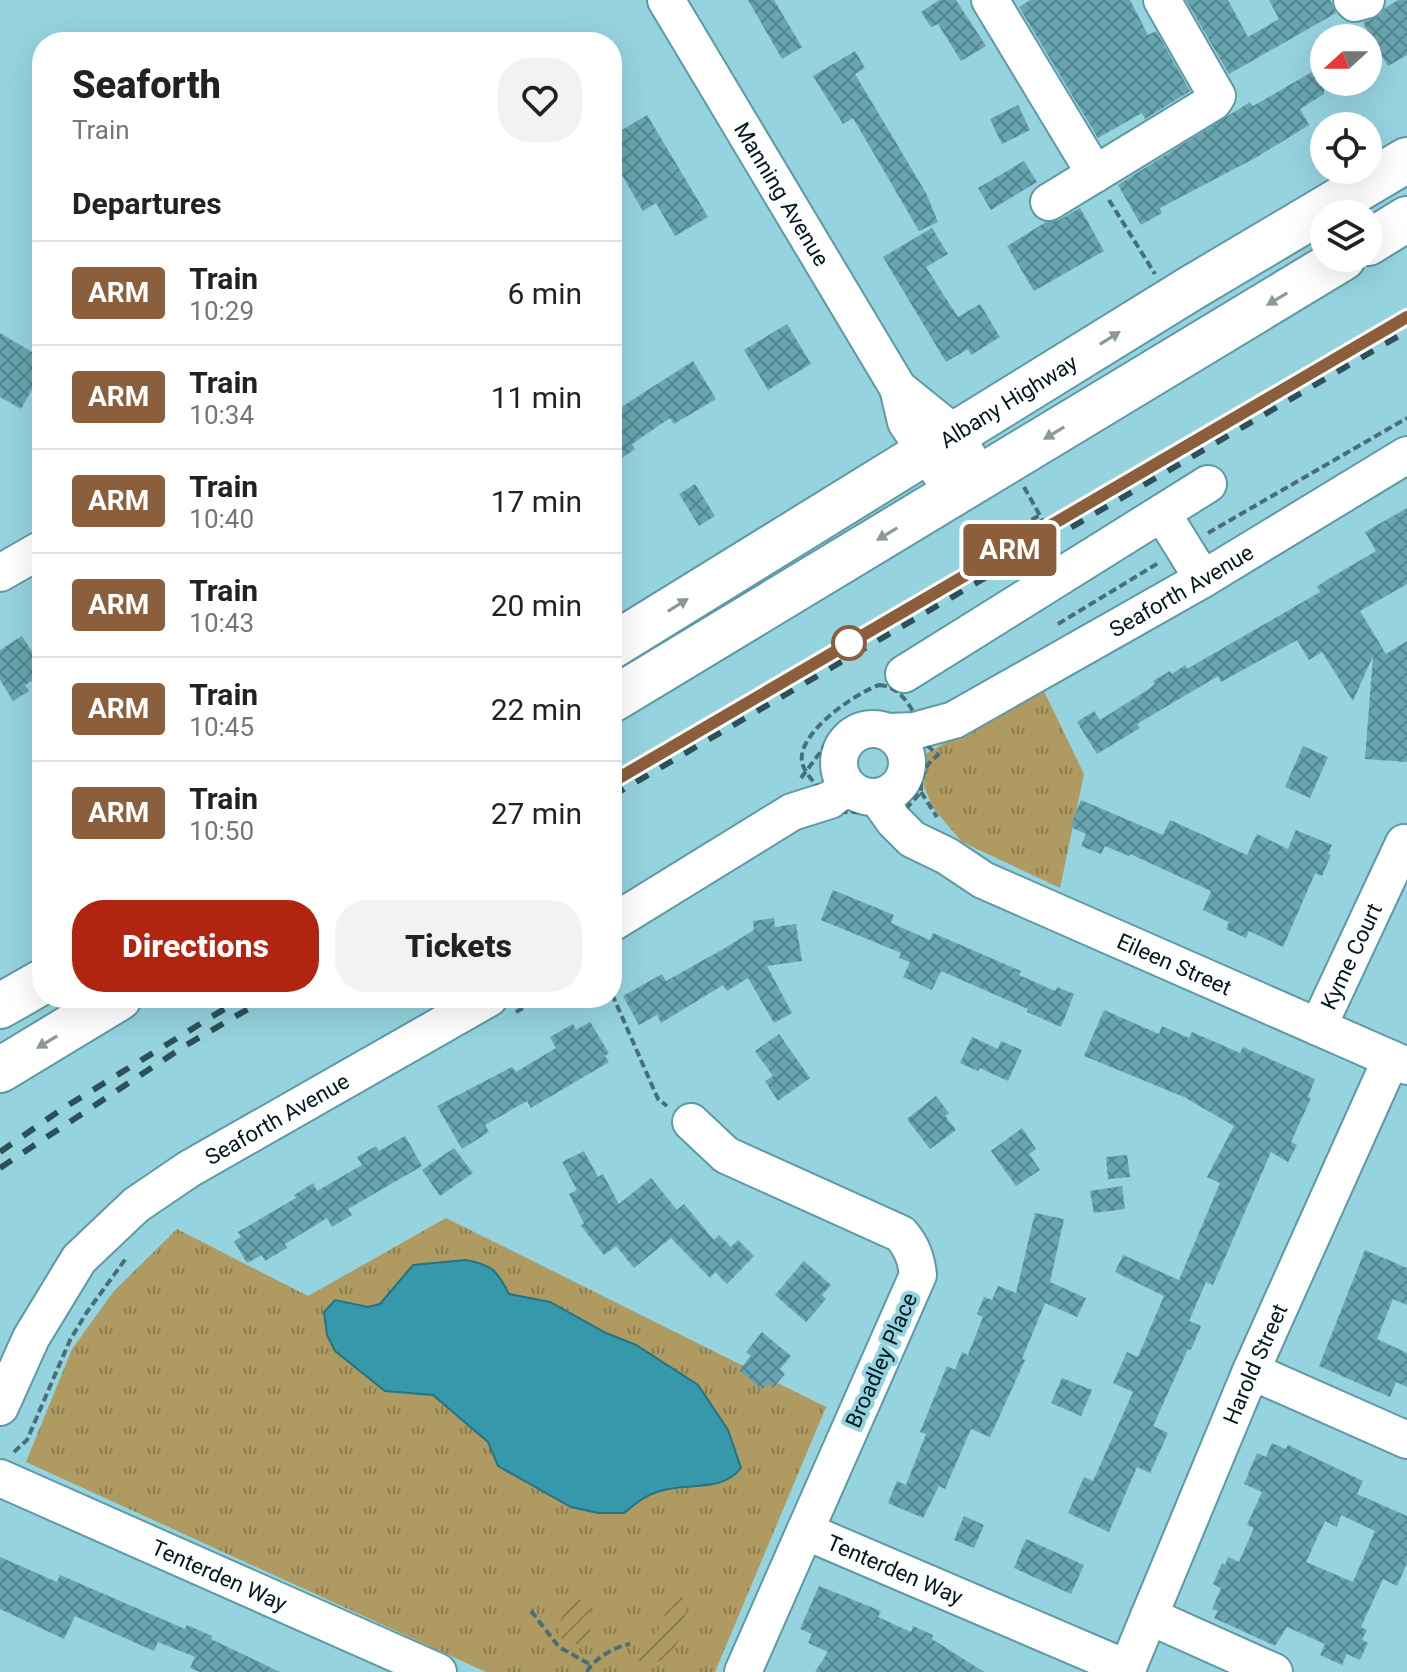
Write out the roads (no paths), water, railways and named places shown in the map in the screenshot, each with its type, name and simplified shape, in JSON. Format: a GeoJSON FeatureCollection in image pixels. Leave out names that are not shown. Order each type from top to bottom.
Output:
{"type":"FeatureCollection","features":[{"type":"Feature","properties":{"kind":"highway","name":"Albany Highway"},"geometry":{"type":"LineString","coordinates":[[622,640],[1193,287],[1407,160]]}},
{"type":"Feature","properties":{"kind":"highway"},"geometry":{"type":"LineString","coordinates":[[1382,234],[1407,219]]}},
{"type":"Feature","properties":{"kind":"highway"},"geometry":{"type":"LineString","coordinates":[[622,694],[1320,272]]}},
{"type":"Feature","properties":{"kind":"highway"},"geometry":{"type":"LineString","coordinates":[[0,1006],[32,988]]}},
{"type":"Feature","properties":{"kind":"highway"},"geometry":{"type":"LineString","coordinates":[[0,1070],[102,1008]]}},
{"type":"Feature","properties":{"kind":"street","name":"Manning Avenue"},"geometry":{"type":"LineString","coordinates":[[666,0],[898,388],[906,422],[940,443],[981,477]]}},
{"type":"Feature","properties":{"kind":"street"},"geometry":{"type":"LineString","coordinates":[[990,0],[1095,174]]}},
{"type":"Feature","properties":{"kind":"street"},"geometry":{"type":"LineString","coordinates":[[1049,202],[1213,102],[1217,96],[1162,0]]}},
{"type":"Feature","properties":{"kind":"street"},"geometry":{"type":"LineString","coordinates":[[1352,0],[1355,3],[1366,0]]}},
{"type":"Feature","properties":{"kind":"street","name":"Seaforth Avenue"},"geometry":{"type":"LineString","coordinates":[[622,917],[792,812],[818,786],[877,769],[929,747],[954,720],[1405,462]]}},
{"type":"Feature","properties":{"kind":"street"},"geometry":{"type":"LineString","coordinates":[[904,674],[1208,484]]}},
{"type":"Feature","properties":{"kind":"street"},"geometry":{"type":"LineString","coordinates":[[1162,513],[1203,579]]}},
{"type":"Feature","properties":{"kind":"street"},"geometry":{"type":"LineString","coordinates":[[0,573],[32,555]]}},
{"type":"Feature","properties":{"kind":"street","name":"Eileen Street"},"geometry":{"type":"LineString","coordinates":[[877,769],[894,821],[912,839],[947,856],[983,880],[1399,1062]]}},
{"type":"Feature","properties":{"kind":"street","name":"Kyme Court"},"geometry":{"type":"LineString","coordinates":[[1318,1027],[1404,843]]}},
{"type":"Feature","properties":{"kind":"street","name":"Seaforth Avenue"},"geometry":{"type":"LineString","coordinates":[[0,1407],[31,1338],[79,1259],[136,1205],[189,1169],[496,1008]]}},
{"type":"Feature","properties":{"kind":"street","name":"Harold Street"},"geometry":{"type":"LineString","coordinates":[[1127,1670],[1251,1371],[1399,1062]]}},
{"type":"Feature","properties":{"kind":"street","name":"Broadley Place"},"geometry":{"type":"LineString","coordinates":[[691,1122],[726,1155],[901,1234],[916,1258],[918,1275],[805,1531]]}},
{"type":"Feature","properties":{"kind":"street"},"geometry":{"type":"LineString","coordinates":[[1251,1371],[1407,1440]]}},
{"type":"Feature","properties":{"kind":"street","name":"Tenterden Way"},"geometry":{"type":"LineString","coordinates":[[5,1467],[438,1672]]}},
{"type":"Feature","properties":{"kind":"street","name":"Tenterden Way"},"geometry":{"type":"LineString","coordinates":[[743,1672],[805,1531],[1127,1670]]}},
{"type":"Feature","properties":{"kind":"street"},"geometry":{"type":"LineString","coordinates":[[1149,1616],[1274,1672]]}},
{"type":"Feature","properties":{"kind":"water"},"geometry":{"type":"Polygon","coordinates":[[[466,1260],[493,1270],[509,1294],[550,1302],[606,1333],[636,1345],[698,1385],[728,1430],[741,1468],[733,1476],[713,1484],[652,1494],[624,1513],[598,1513],[571,1507],[498,1466],[488,1442],[433,1395],[385,1391],[335,1351],[327,1335],[324,1312],[335,1300],[368,1307],[380,1304],[413,1265],[466,1260]]]}},
{"type":"Feature","properties":{"kind":"railway"},"geometry":{"type":"LineString","coordinates":[[622,790],[1407,331]]}},
{"type":"Feature","properties":{"kind":"railway"},"geometry":{"type":"LineString","coordinates":[[622,776],[944,588]]}},
{"type":"Feature","properties":{"kind":"railway"},"geometry":{"type":"LineString","coordinates":[[0,1152],[62,1109],[226,1008]]}},
{"type":"Feature","properties":{"kind":"railway"},"geometry":{"type":"LineString","coordinates":[[0,1168],[183,1047],[250,1008]]}},
{"type":"Feature","properties":{"kind":"train","name":"ARM"},"geometry":{"type":"LineString","coordinates":[[622,776],[1407,317]]}}]}
